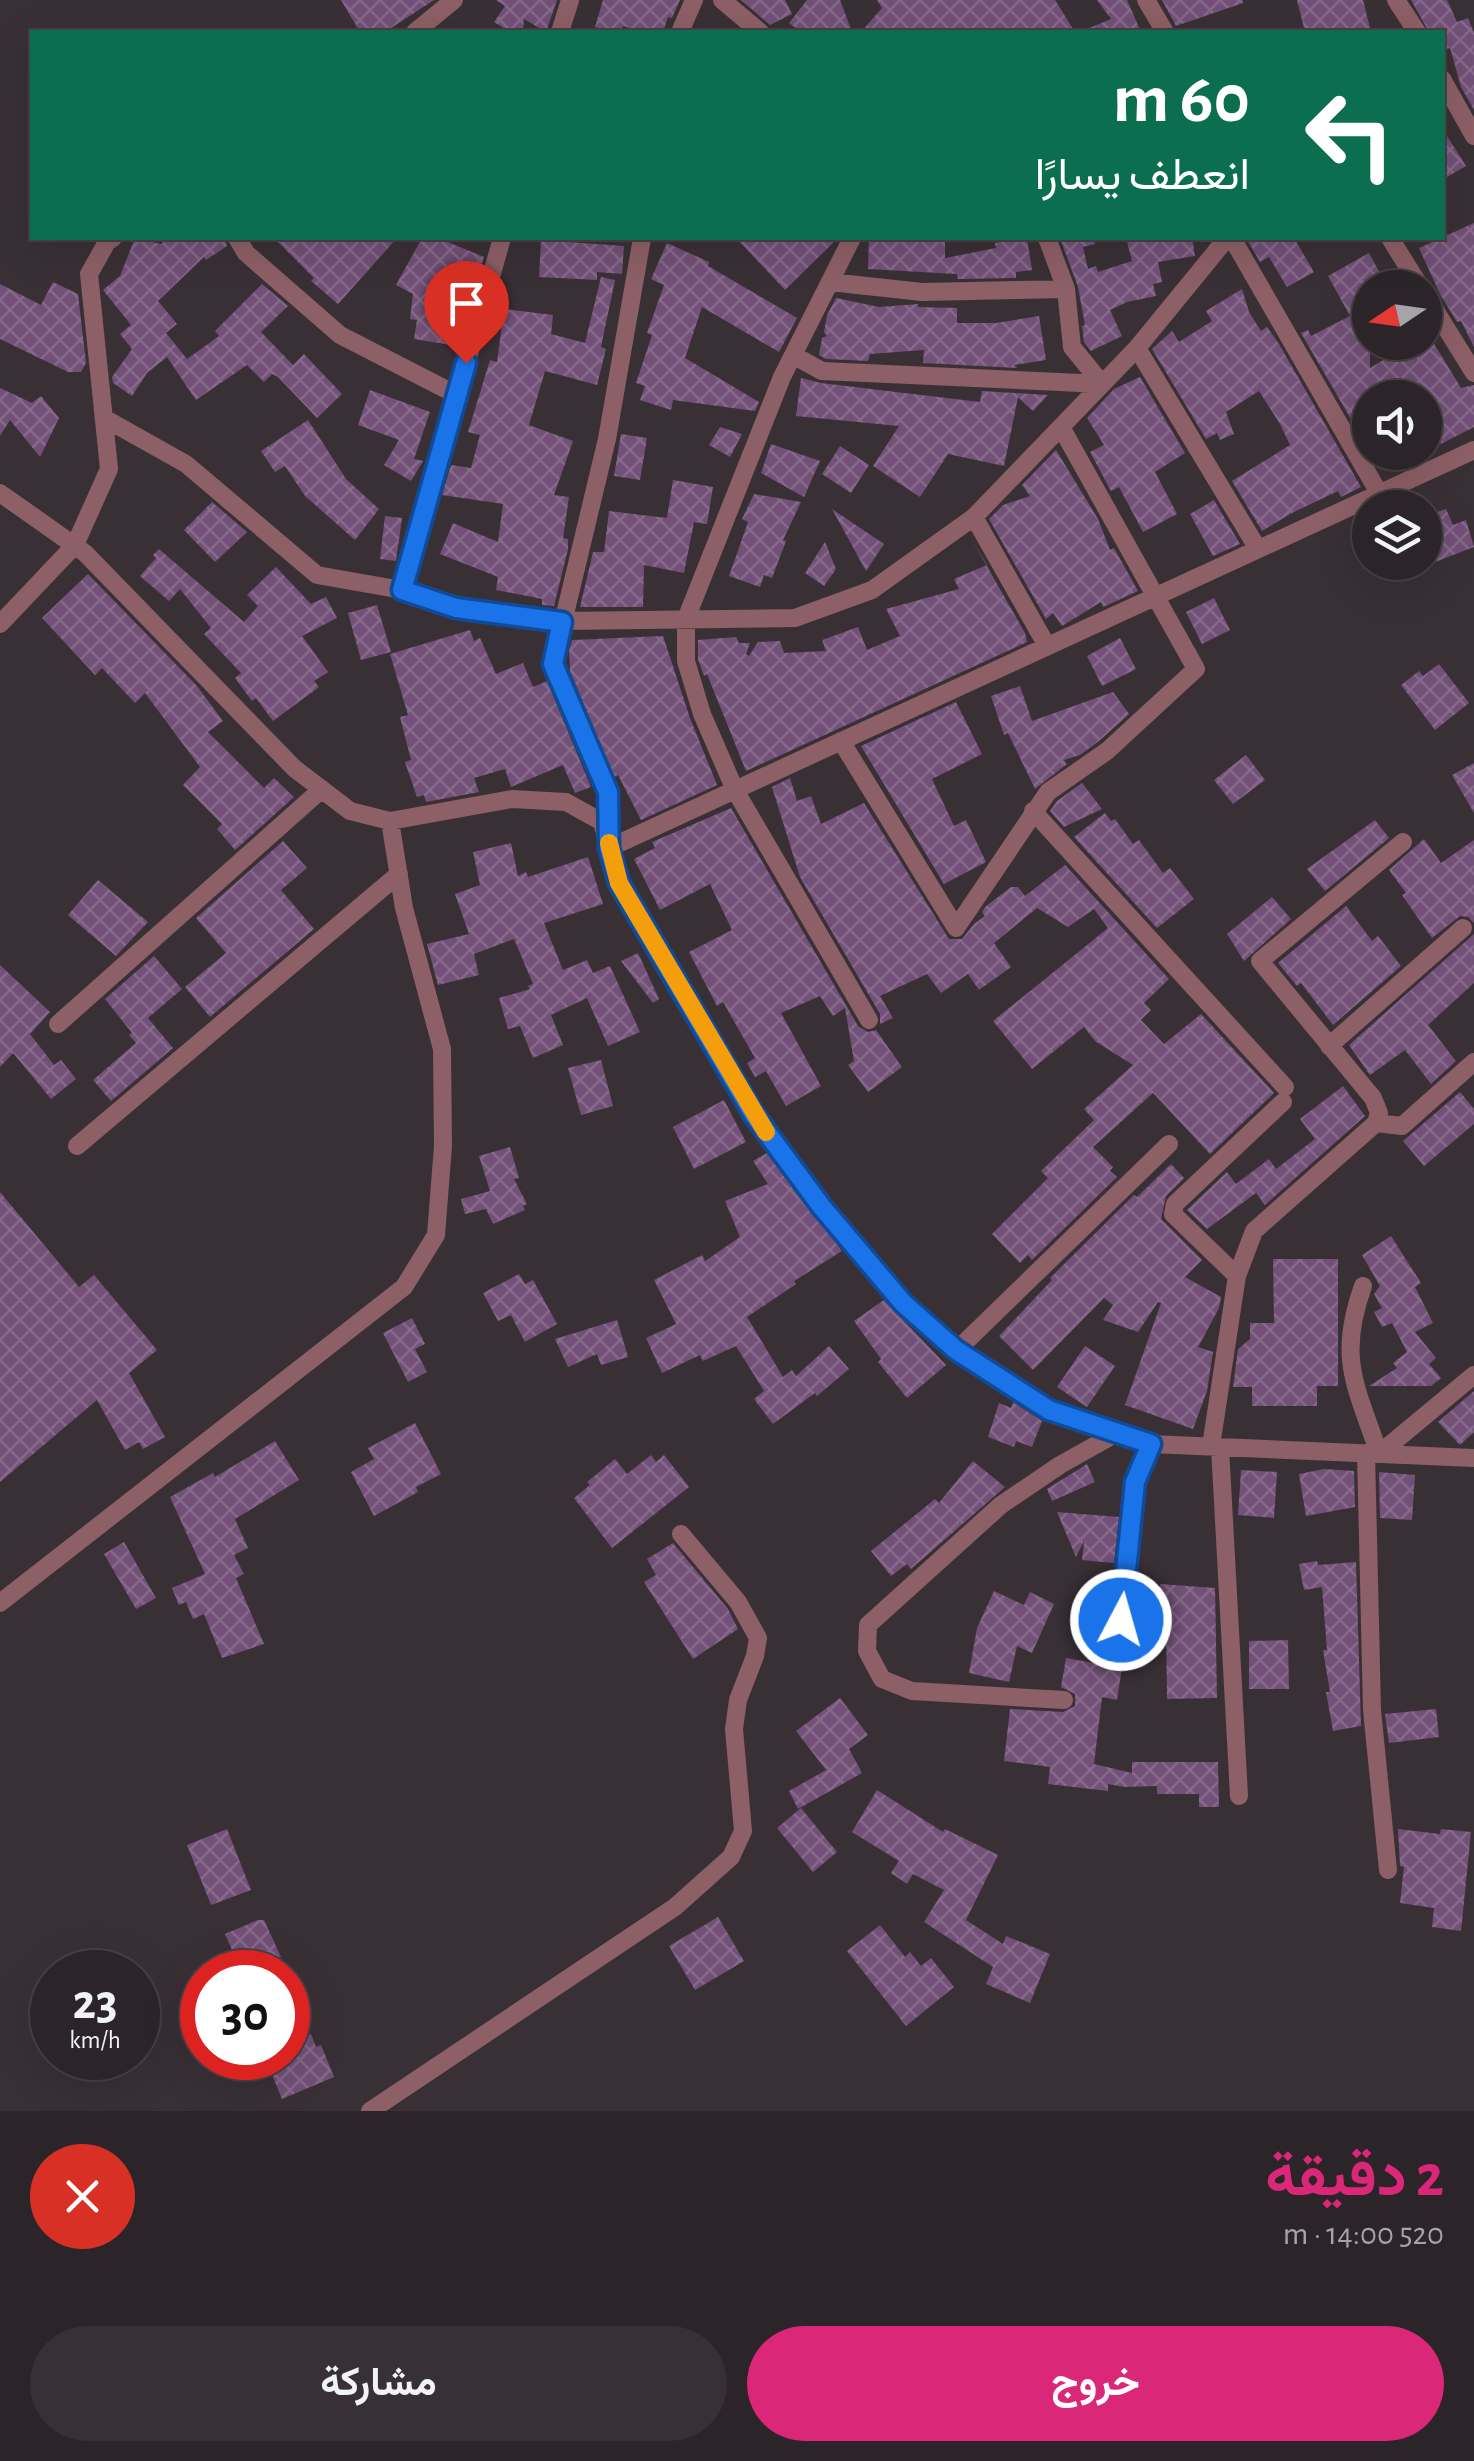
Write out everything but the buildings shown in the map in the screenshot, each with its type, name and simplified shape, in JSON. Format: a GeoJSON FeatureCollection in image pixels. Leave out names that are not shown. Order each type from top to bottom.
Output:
{"type":"FeatureCollection","features":[{"type":"Feature","properties":{"kind":"street"},"geometry":{"type":"LineString","coordinates":[[417,30],[454,0]]}},
{"type":"Feature","properties":{"kind":"street"},"geometry":{"type":"LineString","coordinates":[[561,30],[570,0]]}},
{"type":"Feature","properties":{"kind":"street"},"geometry":{"type":"LineString","coordinates":[[681,30],[694,0]]}},
{"type":"Feature","properties":{"kind":"street"},"geometry":{"type":"LineString","coordinates":[[722,0],[758,30]]}},
{"type":"Feature","properties":{"kind":"street"},"geometry":{"type":"LineString","coordinates":[[1146,0],[1164,30]]}},
{"type":"Feature","properties":{"kind":"street"},"geometry":{"type":"LineString","coordinates":[[1396,0],[1414,30]]}},
{"type":"Feature","properties":{"kind":"street"},"geometry":{"type":"LineString","coordinates":[[1445,84],[1474,136]]}},
{"type":"Feature","properties":{"kind":"street"},"geometry":{"type":"LineString","coordinates":[[0,624],[75,545],[109,469],[89,274],[110,240]]}},
{"type":"Feature","properties":{"kind":"street"},"geometry":{"type":"LineString","coordinates":[[238,240],[246,253],[340,335],[457,394]]}},
{"type":"Feature","properties":{"kind":"street"},"geometry":{"type":"LineString","coordinates":[[402,590],[501,240]]}},
{"type":"Feature","properties":{"kind":"street"},"geometry":{"type":"LineString","coordinates":[[609,848],[608,792],[553,664],[607,439],[642,240]]}},
{"type":"Feature","properties":{"kind":"street"},"geometry":{"type":"LineString","coordinates":[[851,240],[793,355],[686,620],[686,662],[702,714],[735,790],[868,1020]]}},
{"type":"Feature","properties":{"kind":"street"},"geometry":{"type":"LineString","coordinates":[[1047,240],[1066,289],[1072,347],[1102,384]]}},
{"type":"Feature","properties":{"kind":"street"},"geometry":{"type":"LineString","coordinates":[[104,418],[186,464],[317,575],[402,590],[456,608],[562,622],[795,618],[872,590],[974,517],[1137,348],[1227,240]]}},
{"type":"Feature","properties":{"kind":"street"},"geometry":{"type":"LineString","coordinates":[[1230,240],[1378,490]]}},
{"type":"Feature","properties":{"kind":"street"},"geometry":{"type":"LineString","coordinates":[[1391,240],[1410,270]]}},
{"type":"Feature","properties":{"kind":"street"},"geometry":{"type":"LineString","coordinates":[[830,282],[922,292],[1066,289]]}},
{"type":"Feature","properties":{"kind":"street"},"geometry":{"type":"LineString","coordinates":[[1442,322],[1474,373]]}},
{"type":"Feature","properties":{"kind":"street"},"geometry":{"type":"LineString","coordinates":[[1137,348],[1258,549]]}},
{"type":"Feature","properties":{"kind":"street"},"geometry":{"type":"LineString","coordinates":[[793,355],[822,371],[1102,384]]}},
{"type":"Feature","properties":{"kind":"street"},"geometry":{"type":"LineString","coordinates":[[841,741],[956,928],[1048,792],[1107,751],[1196,669],[1061,426]]}},
{"type":"Feature","properties":{"kind":"street"},"geometry":{"type":"LineString","coordinates":[[1387,490],[1474,450]]}},
{"type":"Feature","properties":{"kind":"street"},"geometry":{"type":"LineString","coordinates":[[0,493],[75,545],[294,768],[350,811],[390,820],[512,800],[566,802],[602,822],[619,883],[754,1115],[821,1206],[903,1303],[956,1350],[1049,1410],[1151,1444],[1474,1458]]}},
{"type":"Feature","properties":{"kind":"street"},"geometry":{"type":"LineString","coordinates":[[609,848],[1352,506]]}},
{"type":"Feature","properties":{"kind":"street"},"geometry":{"type":"LineString","coordinates":[[974,517],[1047,646]]}},
{"type":"Feature","properties":{"kind":"street"},"geometry":{"type":"LineString","coordinates":[[58,1024],[322,789]]}},
{"type":"Feature","properties":{"kind":"street"},"geometry":{"type":"LineString","coordinates":[[1033,811],[1284,1094],[1174,1204],[1173,1214],[1237,1276]]}},
{"type":"Feature","properties":{"kind":"street"},"geometry":{"type":"LineString","coordinates":[[0,1603],[404,1287],[436,1235],[443,1146],[442,1049],[404,908],[390,820]]}},
{"type":"Feature","properties":{"kind":"street"},"geometry":{"type":"LineString","coordinates":[[1238,1796],[1215,1446],[1237,1276],[1254,1232],[1376,1123],[1379,1112],[1372,1098],[1260,962],[1403,842]]}},
{"type":"Feature","properties":{"kind":"street"},"geometry":{"type":"LineString","coordinates":[[77,1146],[399,874]]}},
{"type":"Feature","properties":{"kind":"street"},"geometry":{"type":"LineString","coordinates":[[1329,1046],[1463,928]]}},
{"type":"Feature","properties":{"kind":"street"},"geometry":{"type":"LineString","coordinates":[[1376,1123],[1402,1126],[1474,1062]]}},
{"type":"Feature","properties":{"kind":"street"},"geometry":{"type":"LineString","coordinates":[[956,1350],[1168,1144]]}},
{"type":"Feature","properties":{"kind":"street"},"geometry":{"type":"LineString","coordinates":[[1363,1286],[1352,1317],[1348,1345],[1350,1367],[1373,1453],[1372,1710],[1388,1870]]}},
{"type":"Feature","properties":{"kind":"street"},"geometry":{"type":"LineString","coordinates":[[1373,1453],[1474,1375]]}},
{"type":"Feature","properties":{"kind":"street"},"geometry":{"type":"LineString","coordinates":[[1064,1700],[912,1691],[882,1679],[867,1651],[868,1626],[1001,1506],[1060,1464],[1117,1433]]}},
{"type":"Feature","properties":{"kind":"street"},"geometry":{"type":"LineString","coordinates":[[1118,1654],[1135,1482],[1151,1444]]}},
{"type":"Feature","properties":{"kind":"street"},"geometry":{"type":"LineString","coordinates":[[370,2111],[675,1906],[731,1858],[742,1830],[734,1729],[738,1700],[756,1656],[758,1638],[738,1602],[682,1534]]}},
{"type":"Feature","properties":{"kind":"slow traffic"},"geometry":{"type":"LineString","coordinates":[[609,843],[619,883],[766,1132]]}},
{"type":"Feature","properties":{"kind":"route"},"geometry":{"type":"LineString","coordinates":[[466,363],[402,590],[456,608],[562,622],[553,664],[608,792],[609,848],[619,883],[754,1115],[821,1206],[903,1303],[956,1350],[1049,1410],[1151,1444],[1135,1482],[1121,1620]]}}]}
